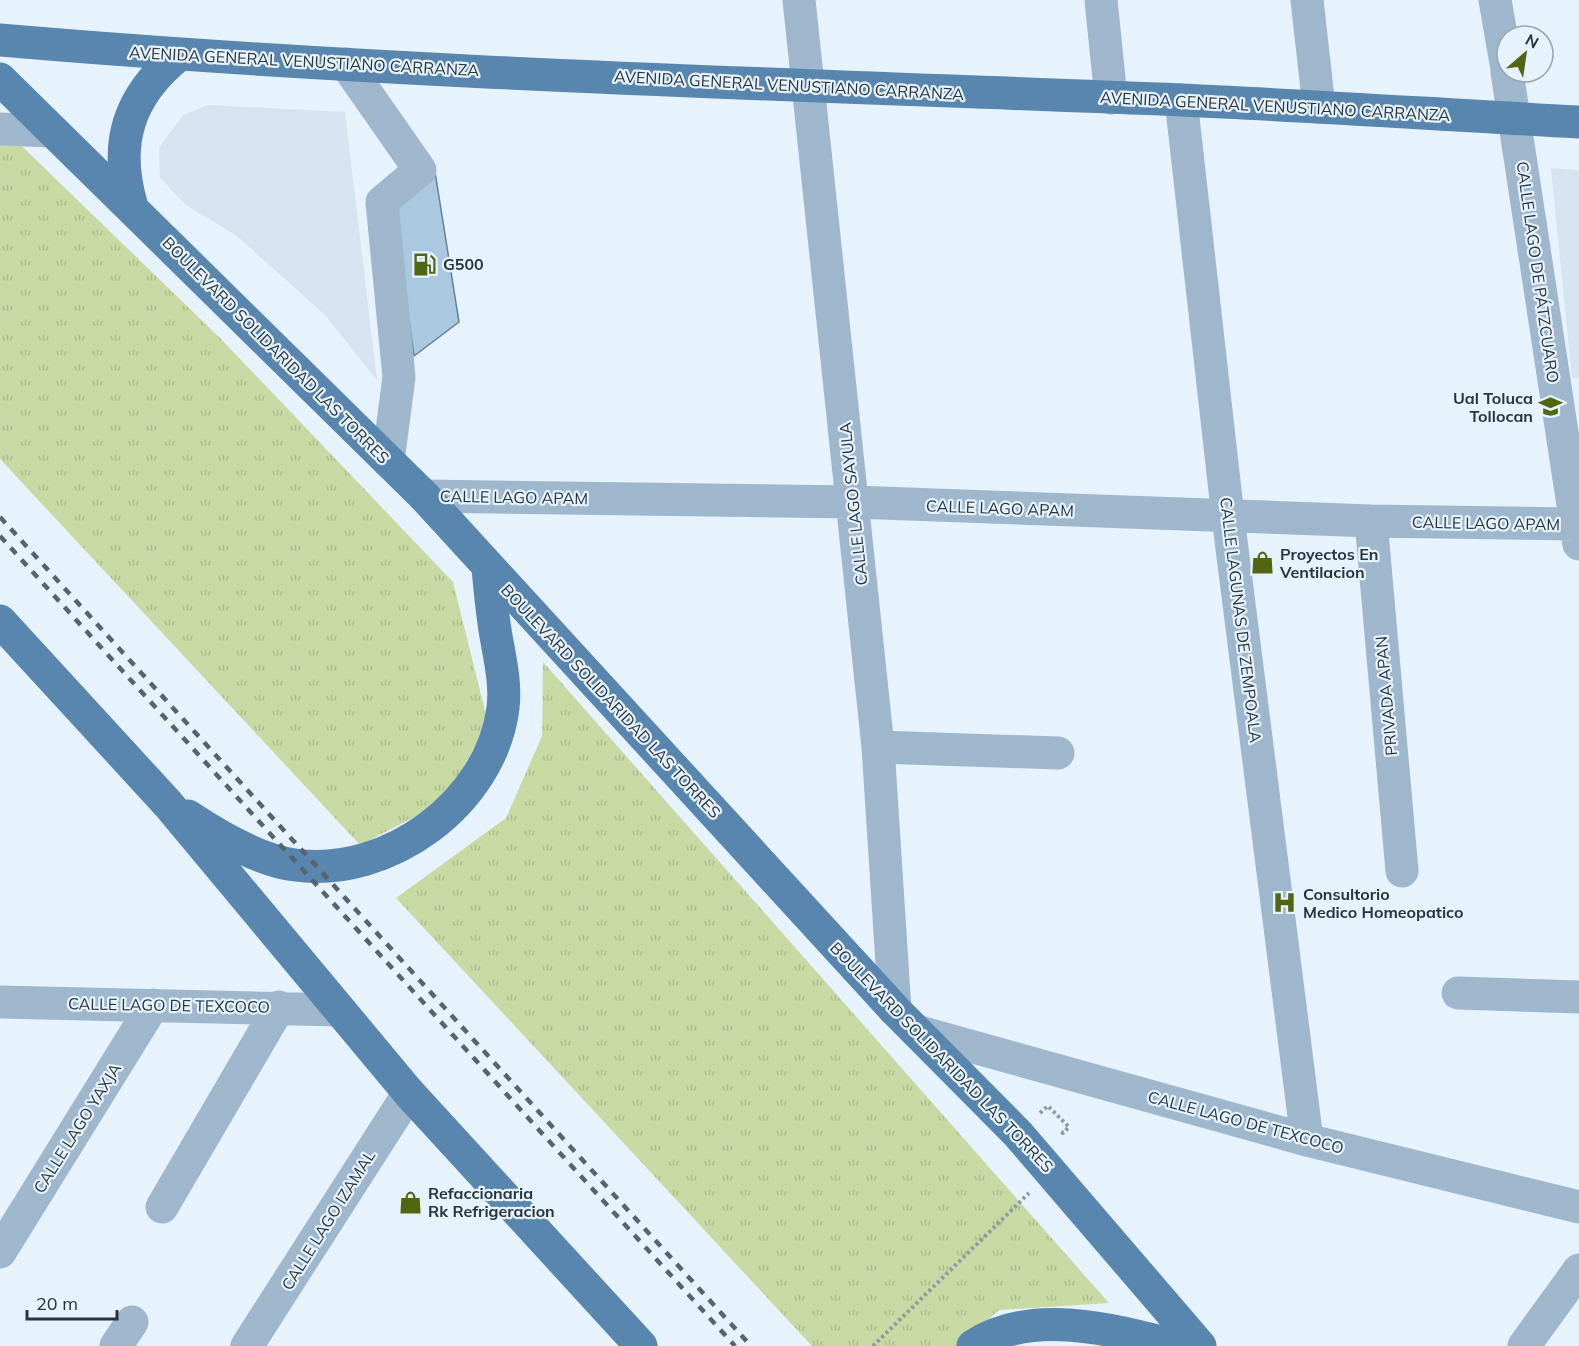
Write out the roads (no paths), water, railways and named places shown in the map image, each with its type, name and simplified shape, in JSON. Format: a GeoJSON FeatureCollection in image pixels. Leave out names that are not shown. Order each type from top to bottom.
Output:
{"type":"FeatureCollection","features":[{"type":"Feature","properties":{"kind":"main road","name":"AVENIDA GENERAL VENUSTIANO CARRANZA"},"geometry":{"type":"LineString","coordinates":[[0,40],[179,55],[346,64],[809,87],[1181,100],[1579,122]]}},
{"type":"Feature","properties":{"kind":"main road"},"geometry":{"type":"LineString","coordinates":[[132,207],[123,166],[128,125],[136,104],[147,86],[179,55]]}},
{"type":"Feature","properties":{"kind":"main road","name":"BOULEVARD SOLIDARIDAD LAS TORRES"},"geometry":{"type":"LineString","coordinates":[[0,79],[424,496],[905,1020],[1018,1134],[1200,1346]]}},
{"type":"Feature","properties":{"kind":"main road"},"geometry":{"type":"LineString","coordinates":[[168,804],[228,839],[264,856],[293,865],[329,867],[360,862],[383,855],[422,833],[455,805],[469,786],[483,763],[498,727],[503,707],[503,685],[488,568]]}},
{"type":"Feature","properties":{"kind":"main road"},"geometry":{"type":"LineString","coordinates":[[0,621],[168,804],[409,1093],[641,1346]]}},
{"type":"Feature","properties":{"kind":"main road"},"geometry":{"type":"LineString","coordinates":[[973,1346],[1004,1331],[1032,1326],[1087,1326],[1116,1330],[1176,1346]]}},
{"type":"Feature","properties":{"kind":"street","name":"CALLE LAGO SAYULA"},"geometry":{"type":"LineString","coordinates":[[799,0],[854,502],[905,1020]]}},
{"type":"Feature","properties":{"kind":"street"},"geometry":{"type":"LineString","coordinates":[[1101,0],[1111,98]]}},
{"type":"Feature","properties":{"kind":"street"},"geometry":{"type":"LineString","coordinates":[[1306,0],[1319,107]]}},
{"type":"Feature","properties":{"kind":"street","name":"CALLE LAGO DE PÁTZCUARO"},"geometry":{"type":"LineString","coordinates":[[1495,0],[1499,24]]}},
{"type":"Feature","properties":{"kind":"street"},"geometry":{"type":"LineString","coordinates":[[346,64],[420,170],[382,202],[399,377],[388,461]]}},
{"type":"Feature","properties":{"kind":"street","name":"CALLE LAGO DE PÁTZCUARO"},"geometry":{"type":"LineString","coordinates":[[1509,84],[1577,534]]}},
{"type":"Feature","properties":{"kind":"street","name":"CALLE LAGUNAS DE ZEMPOALA"},"geometry":{"type":"LineString","coordinates":[[1181,100],[1228,517],[1307,1140]]}},
{"type":"Feature","properties":{"kind":"street"},"geometry":{"type":"LineString","coordinates":[[0,129],[52,131]]}},
{"type":"Feature","properties":{"kind":"street","name":"CALLE LAGO APAM"},"geometry":{"type":"LineString","coordinates":[[424,496],[854,502],[1371,521],[1577,534]]}},
{"type":"Feature","properties":{"kind":"street","name":"PRIVADA APAN"},"geometry":{"type":"LineString","coordinates":[[1371,521],[1402,871]]}},
{"type":"Feature","properties":{"kind":"street"},"geometry":{"type":"LineString","coordinates":[[878,747],[1058,753]]}},
{"type":"Feature","properties":{"kind":"street"},"geometry":{"type":"LineString","coordinates":[[1458,993],[1579,997]]}},
{"type":"Feature","properties":{"kind":"street","name":"CALLE LAGO DE TEXCOCO"},"geometry":{"type":"LineString","coordinates":[[0,1002],[338,1010]]}},
{"type":"Feature","properties":{"kind":"street","name":"CALLE LAGO YAXJA"},"geometry":{"type":"LineString","coordinates":[[0,1252],[153,1005]]}},
{"type":"Feature","properties":{"kind":"street"},"geometry":{"type":"LineString","coordinates":[[162,1207],[279,1007]]}},
{"type":"Feature","properties":{"kind":"street","name":"CALLE LAGO DE TEXCOCO"},"geometry":{"type":"LineString","coordinates":[[905,1020],[1307,1140],[1579,1208]]}},
{"type":"Feature","properties":{"kind":"street","name":"CALLE LAGO IZAMAL"},"geometry":{"type":"LineString","coordinates":[[248,1346],[409,1093]]}},
{"type":"Feature","properties":{"kind":"street"},"geometry":{"type":"LineString","coordinates":[[1524,1346],[1579,1270]]}},
{"type":"Feature","properties":{"kind":"railway"},"geometry":{"type":"LineString","coordinates":[[0,517],[751,1346]]}},
{"type":"Feature","properties":{"kind":"railway"},"geometry":{"type":"LineString","coordinates":[[0,536],[735,1346]]}},
{"type":"Feature","properties":{"kind":"place","name":"G500"},"geometry":{"type":"Point","coordinates":[425,264]}},
{"type":"Feature","properties":{"kind":"place","name":"Ual Toluca Tollocan"},"geometry":{"type":"Point","coordinates":[1551,407]}},
{"type":"Feature","properties":{"kind":"place","name":"Proyectos En Ventilacion"},"geometry":{"type":"Point","coordinates":[1262,563]}},
{"type":"Feature","properties":{"kind":"place","name":"Consultorio Medico Homeopatico"},"geometry":{"type":"Point","coordinates":[1285,903]}},
{"type":"Feature","properties":{"kind":"place","name":"Refaccionaria Rk Refrigeracion"},"geometry":{"type":"Point","coordinates":[410,1202]}}]}
